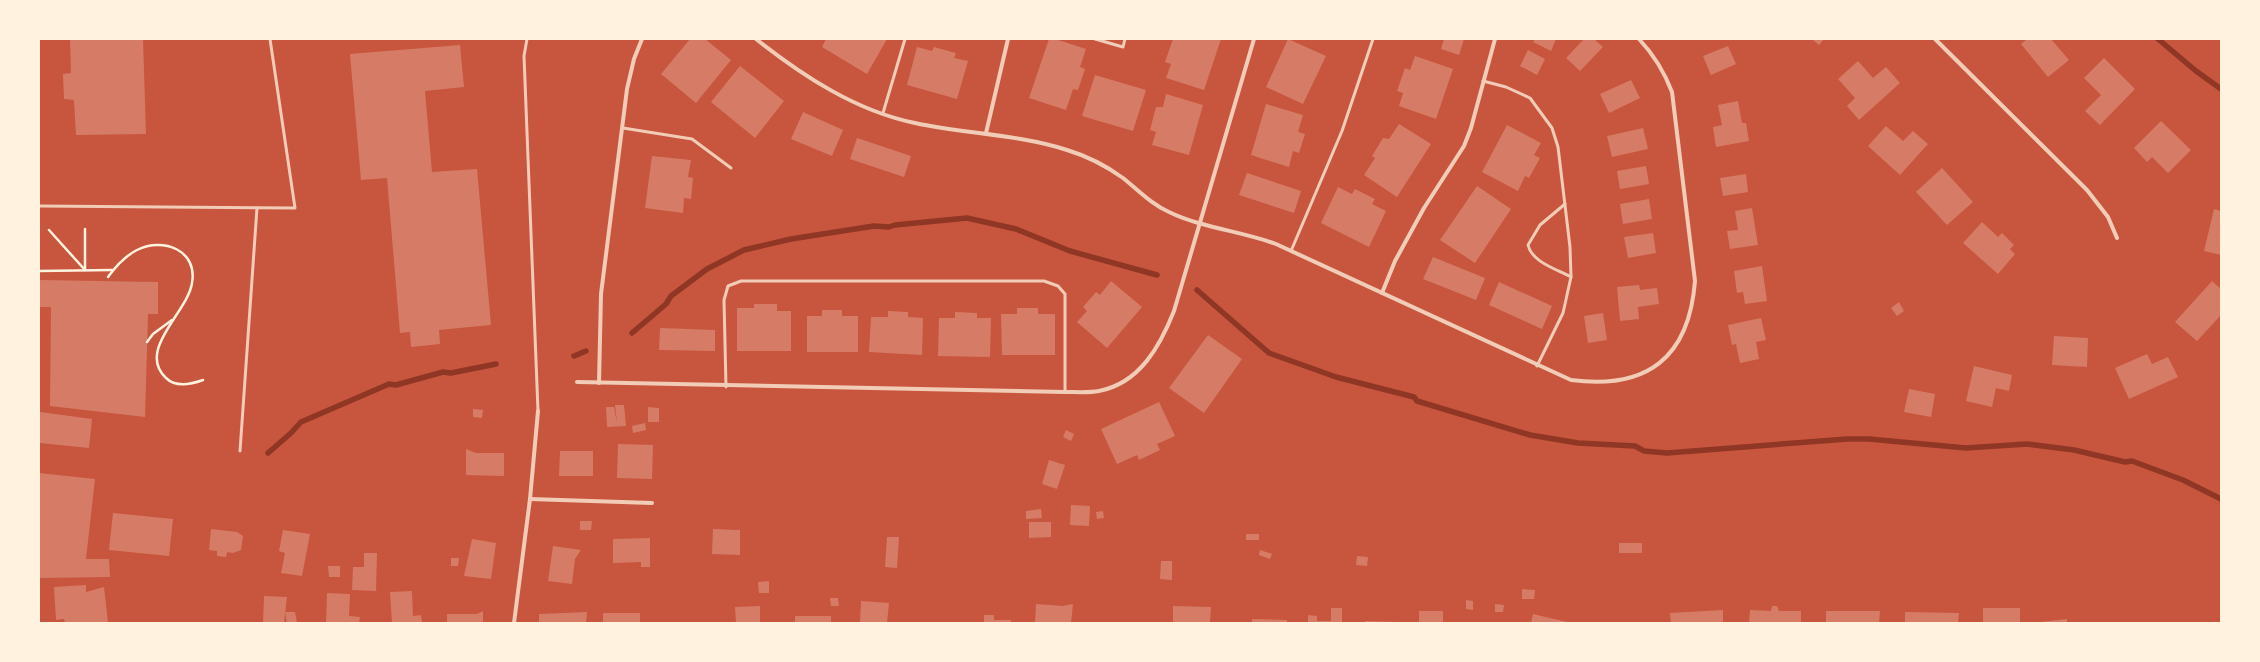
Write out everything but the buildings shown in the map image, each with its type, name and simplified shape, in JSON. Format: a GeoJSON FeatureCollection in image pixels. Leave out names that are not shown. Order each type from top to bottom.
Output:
{"type":"FeatureCollection","features":[{"type":"Feature","properties":{"kind":"street"},"geometry":{"type":"LineString","coordinates":[[599,383],[601,294],[630,74],[642,39]]}},
{"type":"Feature","properties":{"kind":"street"},"geometry":{"type":"LineString","coordinates":[[756,39],[786,63],[820,84],[861,106],[914,123],[986,133],[1048,145],[1097,161],[1168,212],[1201,224],[1252,236],[1291,251],[1537,366],[1571,380],[1591,383],[1605,383],[1633,376],[1653,367],[1670,353],[1678,344],[1691,314],[1695,281],[1676,112],[1672,92],[1664,72],[1653,54],[1639,39]]}},
{"type":"Feature","properties":{"kind":"street"},"geometry":{"type":"LineString","coordinates":[[986,133],[1008,39]]}},
{"type":"Feature","properties":{"kind":"street"},"geometry":{"type":"LineString","coordinates":[[577,382],[726,387],[1065,392],[1099,391],[1126,380],[1141,369],[1152,355],[1164,337],[1174,311],[1201,224],[1254,39]]}},
{"type":"Feature","properties":{"kind":"street"},"geometry":{"type":"LineString","coordinates":[[1382,293],[1395,261],[1424,208],[1464,146],[1471,128],[1482,80],[1495,39]]}},
{"type":"Feature","properties":{"kind":"street"},"geometry":{"type":"LineString","coordinates":[[1935,39],[2087,190],[2108,217],[2117,238]]}},
{"type":"Feature","properties":{"kind":"street"},"geometry":{"type":"LineString","coordinates":[[514,623],[530,499],[538,411]]}},
{"type":"Feature","properties":{"kind":"street"},"geometry":{"type":"LineString","coordinates":[[530,499],[652,503]]}},
{"type":"Feature","properties":{"kind":"lane"},"geometry":{"type":"LineString","coordinates":[[39,206],[295,208],[270,39]]}},
{"type":"Feature","properties":{"kind":"lane"},"geometry":{"type":"LineString","coordinates":[[527,39],[524,56],[538,411]]}},
{"type":"Feature","properties":{"kind":"lane"},"geometry":{"type":"LineString","coordinates":[[883,113],[905,39]]}},
{"type":"Feature","properties":{"kind":"lane"},"geometry":{"type":"LineString","coordinates":[[1095,39],[1123,47],[1126,39]]}},
{"type":"Feature","properties":{"kind":"lane"},"geometry":{"type":"LineString","coordinates":[[1291,251],[1342,131],[1373,39]]}},
{"type":"Feature","properties":{"kind":"lane"},"geometry":{"type":"LineString","coordinates":[[1482,80],[1506,87],[1530,98],[1552,128],[1558,147],[1565,204],[1571,277],[1563,313],[1537,366]]}},
{"type":"Feature","properties":{"kind":"lane"},"geometry":{"type":"LineString","coordinates":[[623,128],[692,139],[731,168]]}},
{"type":"Feature","properties":{"kind":"lane"},"geometry":{"type":"LineString","coordinates":[[166,208],[167,203]]}},
{"type":"Feature","properties":{"kind":"lane"},"geometry":{"type":"LineString","coordinates":[[1565,204],[1540,225],[1528,245],[1530,252],[1535,258],[1571,277]]}},
{"type":"Feature","properties":{"kind":"lane"},"geometry":{"type":"LineString","coordinates":[[240,451],[257,208]]}},
{"type":"Feature","properties":{"kind":"lane"},"geometry":{"type":"LineString","coordinates":[[726,387],[724,300],[728,286],[741,280],[1044,281],[1058,286],[1065,294],[1065,392]]}},
{"type":"Feature","properties":{"kind":"path"},"geometry":{"type":"LineString","coordinates":[[85,229],[85,270]]}},
{"type":"Feature","properties":{"kind":"path"},"geometry":{"type":"LineString","coordinates":[[48,230],[85,270]]}},
{"type":"Feature","properties":{"kind":"path"},"geometry":{"type":"LineString","coordinates":[[108,276],[126,257],[146,246],[166,244],[176,248],[190,262],[192,283],[184,302],[157,350],[158,367],[168,380],[179,384],[191,384],[203,380]]}},
{"type":"Feature","properties":{"kind":"path"},"geometry":{"type":"LineString","coordinates":[[39,270],[113,270]]}},
{"type":"Feature","properties":{"kind":"path"},"geometry":{"type":"LineString","coordinates":[[147,342],[153,334],[174,319]]}},
{"type":"Feature","properties":{"kind":"waterway"},"geometry":{"type":"LineString","coordinates":[[2158,39],[2196,71],[2221,89]]}},
{"type":"Feature","properties":{"kind":"waterway"},"geometry":{"type":"LineString","coordinates":[[632,333],[666,304],[671,296],[707,269],[744,250],[791,239],[874,226],[889,227],[895,225],[967,218],[1016,229],[1070,251],[1157,275]]}},
{"type":"Feature","properties":{"kind":"waterway"},"geometry":{"type":"LineString","coordinates":[[1197,290],[1269,353],[1336,377],[1414,397],[1417,401],[1530,435],[1578,443],[1635,446],[1644,451],[1667,453],[1847,439],[1869,439],[1966,448],[2027,444],[2074,450],[2125,462],[2132,461],[2183,480],[2221,499]]}},
{"type":"Feature","properties":{"kind":"waterway"},"geometry":{"type":"LineString","coordinates":[[574,356],[586,351]]}},
{"type":"Feature","properties":{"kind":"waterway"},"geometry":{"type":"LineString","coordinates":[[268,453],[301,422],[389,384],[396,385],[443,372],[451,373],[496,364]]}}]}
